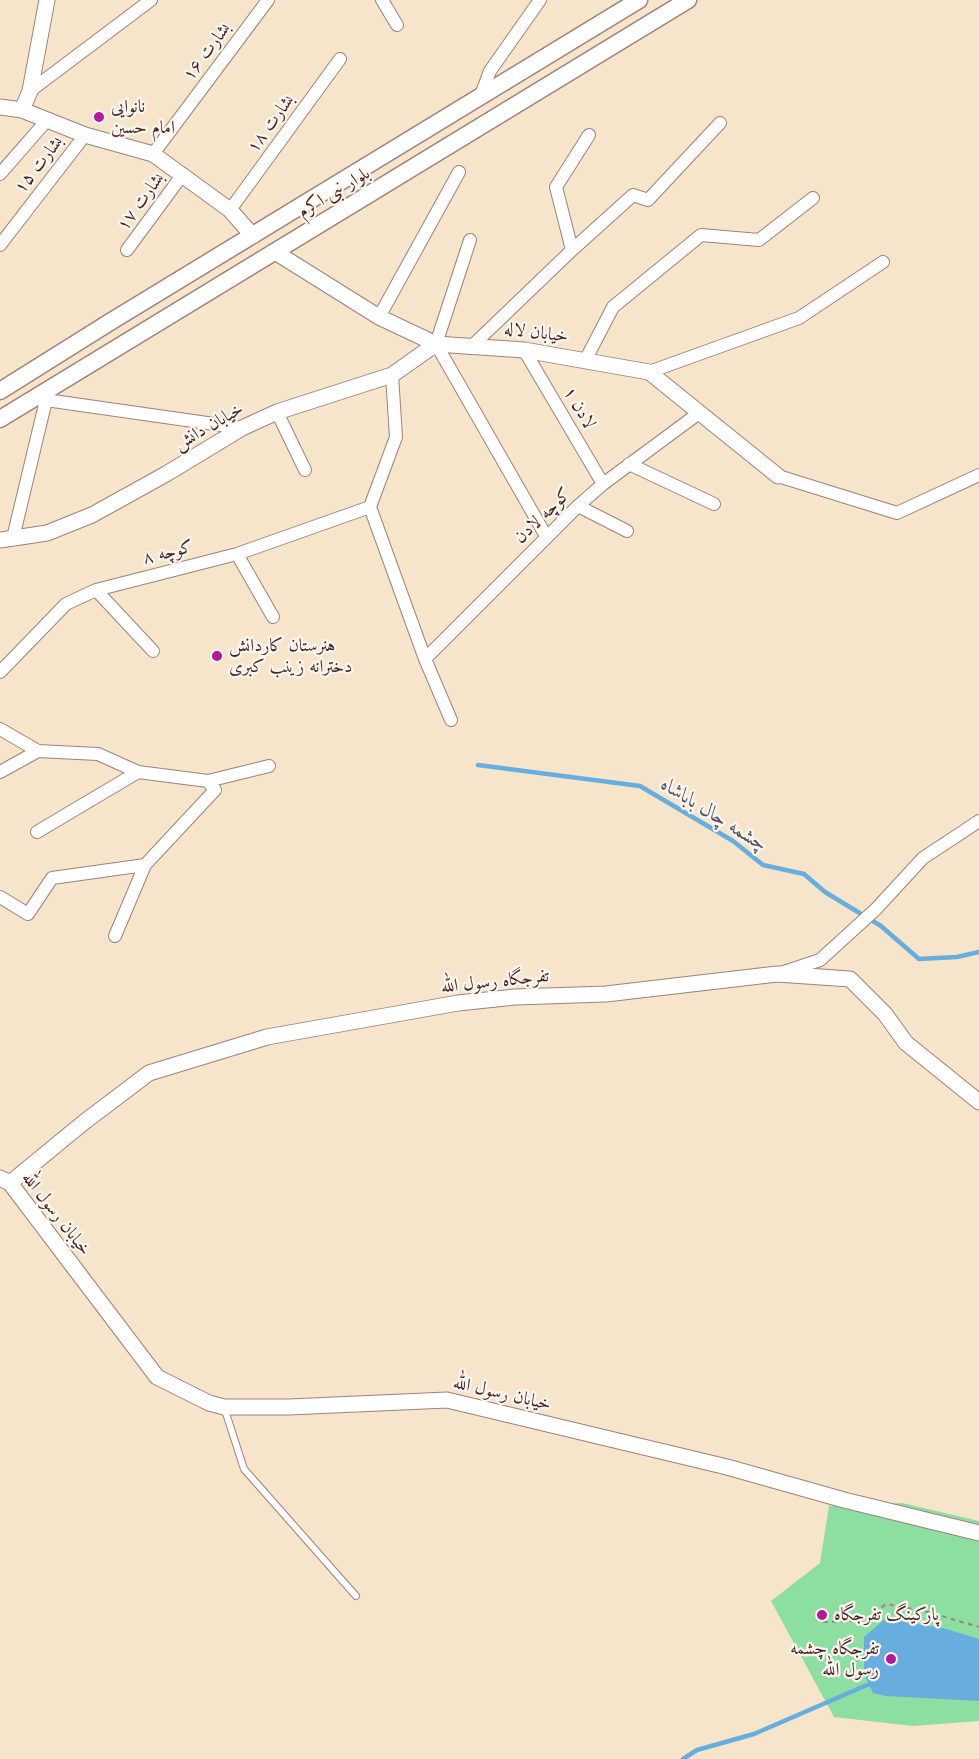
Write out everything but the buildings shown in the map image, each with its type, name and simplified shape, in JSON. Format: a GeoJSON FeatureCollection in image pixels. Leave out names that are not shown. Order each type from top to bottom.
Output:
{"type":"FeatureCollection","features":[{"type":"Feature","properties":{"kind":"main road","name":"بلوار نبی اکرم"},"geometry":{"type":"LineString","coordinates":[[0,392],[110,322],[639,0]]}},
{"type":"Feature","properties":{"kind":"main road","name":"بلوار نبی اکرم"},"geometry":{"type":"LineString","coordinates":[[0,419],[42,398],[123,343],[688,0]]}},
{"type":"Feature","properties":{"kind":"main road"},"geometry":{"type":"LineString","coordinates":[[110,322],[123,343]]}},
{"type":"Feature","properties":{"kind":"street"},"geometry":{"type":"LineString","coordinates":[[22,110],[30,91],[47,0]]}},
{"type":"Feature","properties":{"kind":"street"},"geometry":{"type":"LineString","coordinates":[[30,91],[151,0]]}},
{"type":"Feature","properties":{"kind":"street","name":"بشارت ۱۶"},"geometry":{"type":"LineString","coordinates":[[153,154],[268,0]]}},
{"type":"Feature","properties":{"kind":"street"},"geometry":{"type":"LineString","coordinates":[[382,0],[397,25]]}},
{"type":"Feature","properties":{"kind":"street"},"geometry":{"type":"LineString","coordinates":[[481,95],[490,71],[540,0]]}},
{"type":"Feature","properties":{"kind":"street","name":"بشارت ۱۸"},"geometry":{"type":"LineString","coordinates":[[230,210],[340,59]]}},
{"type":"Feature","properties":{"kind":"street"},"geometry":{"type":"LineString","coordinates":[[0,107],[22,110],[85,135],[153,154],[230,210],[253,236]]}},
{"type":"Feature","properties":{"kind":"street"},"geometry":{"type":"LineString","coordinates":[[0,174],[48,119]]}},
{"type":"Feature","properties":{"kind":"street"},"geometry":{"type":"LineString","coordinates":[[472,346],[633,195],[648,200],[720,123]]}},
{"type":"Feature","properties":{"kind":"street","name":"بشارت ۱۵"},"geometry":{"type":"LineString","coordinates":[[0,245],[85,135]]}},
{"type":"Feature","properties":{"kind":"street"},"geometry":{"type":"LineString","coordinates":[[572,250],[556,187],[589,135]]}},
{"type":"Feature","properties":{"kind":"street"},"geometry":{"type":"LineString","coordinates":[[379,317],[459,172]]}},
{"type":"Feature","properties":{"kind":"street","name":"بشارت ۱۷"},"geometry":{"type":"LineString","coordinates":[[127,250],[183,174]]}},
{"type":"Feature","properties":{"kind":"street"},"geometry":{"type":"LineString","coordinates":[[586,359],[613,307],[701,235],[759,240],[813,198]]}},
{"type":"Feature","properties":{"kind":"street"},"geometry":{"type":"LineString","coordinates":[[470,240],[436,344],[546,536]]}},
{"type":"Feature","properties":{"kind":"street","name":"خیابان لاله"},"geometry":{"type":"LineString","coordinates":[[275,252],[379,317],[436,344],[524,350],[586,359],[649,372],[778,476]]}},
{"type":"Feature","properties":{"kind":"street"},"geometry":{"type":"LineString","coordinates":[[649,372],[798,318],[883,262]]}},
{"type":"Feature","properties":{"kind":"street","name":"خیابان دانش"},"geometry":{"type":"LineString","coordinates":[[7,539],[47,533],[92,515],[242,428],[277,412],[392,375],[436,344]]}},
{"type":"Feature","properties":{"kind":"street","name":"لادن ۱"},"geometry":{"type":"LineString","coordinates":[[524,350],[603,484]]}},
{"type":"Feature","properties":{"kind":"street"},"geometry":{"type":"LineString","coordinates":[[392,375],[396,437],[370,507],[425,659],[451,720]]}},
{"type":"Feature","properties":{"kind":"street"},"geometry":{"type":"LineString","coordinates":[[7,539],[42,398],[242,428]]}},
{"type":"Feature","properties":{"kind":"street"},"geometry":{"type":"LineString","coordinates":[[277,412],[305,470]]}},
{"type":"Feature","properties":{"kind":"street","name":"کوچه لادن"},"geometry":{"type":"LineString","coordinates":[[425,659],[578,506],[629,464],[699,413]]}},
{"type":"Feature","properties":{"kind":"street"},"geometry":{"type":"LineString","coordinates":[[629,464],[714,504]]}},
{"type":"Feature","properties":{"kind":"street"},"geometry":{"type":"LineString","coordinates":[[778,476],[897,513],[979,475]]}},
{"type":"Feature","properties":{"kind":"street"},"geometry":{"type":"LineString","coordinates":[[578,506],[627,531]]}},
{"type":"Feature","properties":{"kind":"street","name":"کوچه ۸"},"geometry":{"type":"LineString","coordinates":[[0,672],[66,604],[96,590],[237,554],[370,507]]}},
{"type":"Feature","properties":{"kind":"street"},"geometry":{"type":"LineString","coordinates":[[237,554],[273,617]]}},
{"type":"Feature","properties":{"kind":"street"},"geometry":{"type":"LineString","coordinates":[[96,590],[153,651]]}},
{"type":"Feature","properties":{"kind":"street"},"geometry":{"type":"LineString","coordinates":[[0,729],[38,751],[98,754],[138,772],[208,781],[269,766]]}},
{"type":"Feature","properties":{"kind":"street"},"geometry":{"type":"LineString","coordinates":[[0,772],[38,751]]}},
{"type":"Feature","properties":{"kind":"street"},"geometry":{"type":"LineString","coordinates":[[37,832],[138,772]]}},
{"type":"Feature","properties":{"kind":"street"},"geometry":{"type":"LineString","coordinates":[[115,936],[145,865],[215,790],[208,781]]}},
{"type":"Feature","properties":{"kind":"street"},"geometry":{"type":"LineString","coordinates":[[777,974],[820,960],[876,909],[923,858],[979,821]]}},
{"type":"Feature","properties":{"kind":"street"},"geometry":{"type":"LineString","coordinates":[[0,897],[28,914],[52,878],[145,865]]}},
{"type":"Feature","properties":{"kind":"street","name":"تفرجگاه رسول الله"},"geometry":{"type":"LineString","coordinates":[[3,1184],[149,1073],[267,1037],[458,1003],[515,997],[606,994],[777,974],[850,979],[885,1014],[906,1043],[979,1102]]}},
{"type":"Feature","properties":{"kind":"street","name":"خیابان رسول الله"},"geometry":{"type":"LineString","coordinates":[[3,1184],[157,1377],[209,1403],[224,1407],[289,1407],[447,1400],[727,1467],[844,1500],[979,1533]]}},
{"type":"Feature","properties":{"kind":"lane"},"geometry":{"type":"LineString","coordinates":[[224,1407],[244,1469],[356,1596]]}},
{"type":"Feature","properties":{"kind":"path"},"geometry":{"type":"LineString","coordinates":[[823,1623],[863,1621],[886,1604],[928,1612],[979,1627]]}},
{"type":"Feature","properties":{"kind":"green space","name":"تفرجگاه چشمه رسول الله"},"geometry":{"type":"Polygon","coordinates":[[[902,1503],[979,1521],[979,1721],[913,1726],[834,1717],[771,1601],[820,1563],[829,1506],[902,1503]]]}},
{"type":"Feature","properties":{"kind":"water"},"geometry":{"type":"Polygon","coordinates":[[[885,1619],[943,1628],[979,1639],[979,1701],[886,1696],[873,1693],[864,1674],[864,1637],[885,1619]]]}},
{"type":"Feature","properties":{"kind":"waterway","name":"چشمه چال باباشاه"},"geometry":{"type":"LineString","coordinates":[[478,765],[640,786],[733,841],[763,865],[804,874],[825,892],[881,926],[919,959],[957,957],[979,952]]}},
{"type":"Feature","properties":{"kind":"waterway"},"geometry":{"type":"LineString","coordinates":[[683,1759],[697,1750],[754,1734],[867,1685],[875,1684]]}},
{"type":"Feature","properties":{"kind":"place","name":"نانوایی امام حسین"},"geometry":{"type":"Point","coordinates":[99,117]}},
{"type":"Feature","properties":{"kind":"place","name":"هنرستان کاردانش دخترانه زینب کبری"},"geometry":{"type":"Point","coordinates":[217,656]}},
{"type":"Feature","properties":{"kind":"place","name":"پارکینگ تفرجگاه"},"geometry":{"type":"Point","coordinates":[822,1615]}},
{"type":"Feature","properties":{"kind":"place","name":"تفرجگاه چشمه رسول الله"},"geometry":{"type":"Point","coordinates":[891,1659]}}]}
